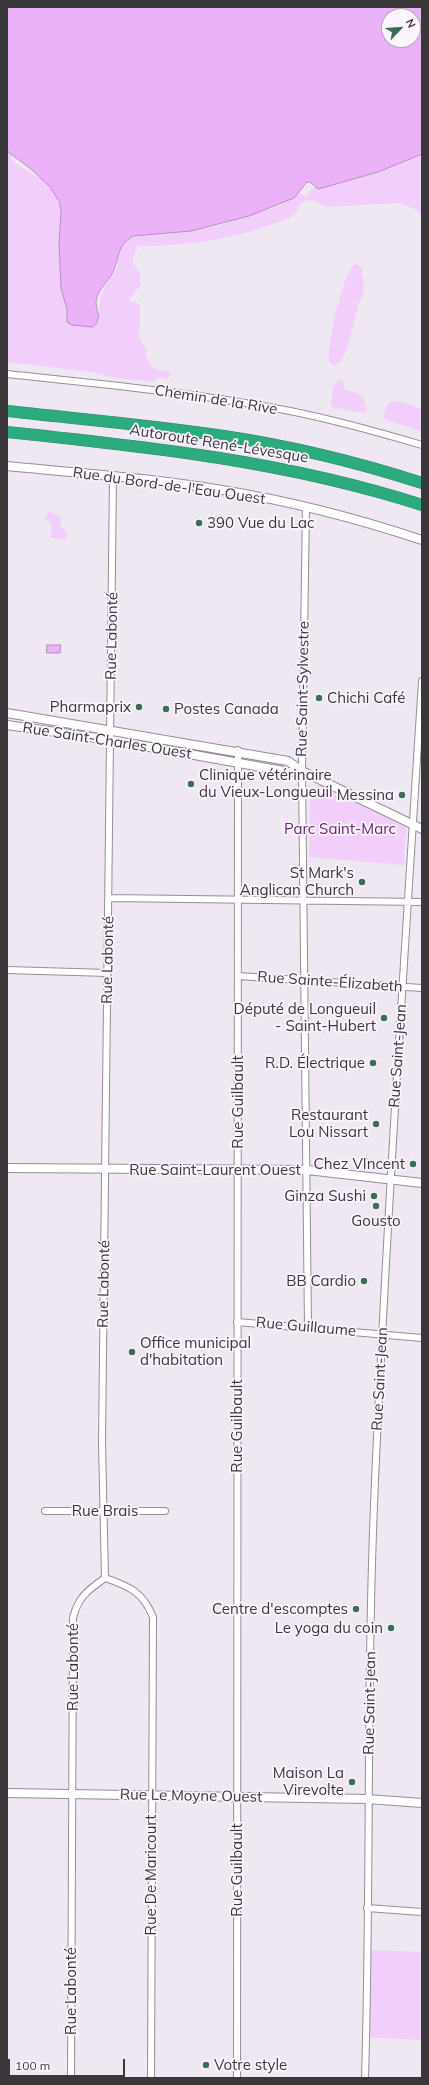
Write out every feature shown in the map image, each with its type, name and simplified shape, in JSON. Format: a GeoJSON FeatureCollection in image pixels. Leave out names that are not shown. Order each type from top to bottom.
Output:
{"type":"FeatureCollection","features":[{"type":"Feature","properties":{"kind":"highway","name":"Autoroute René-Lévesque"},"geometry":{"type":"LineString","coordinates":[[7,412],[183,430],[237,438],[326,456],[422,483]]}},
{"type":"Feature","properties":{"kind":"highway","name":"Autoroute René-Lévesque"},"geometry":{"type":"LineString","coordinates":[[7,432],[162,449],[254,462],[331,479],[422,505]]}},
{"type":"Feature","properties":{"kind":"street","name":"Chemin de la Rive"},"geometry":{"type":"LineString","coordinates":[[7,374],[150,390],[246,403],[338,422],[422,445]]}},
{"type":"Feature","properties":{"kind":"street","name":"Rue du Bord-de-l'Eau Ouest"},"geometry":{"type":"LineString","coordinates":[[7,466],[113,476],[215,489],[306,507],[422,540]]}},
{"type":"Feature","properties":{"kind":"street","name":"Rue Labonté"},"geometry":{"type":"LineString","coordinates":[[71,2078],[73,1618],[76,1604],[86,1592],[105,1578],[102,1442],[113,476]]}},
{"type":"Feature","properties":{"kind":"street","name":"Rue Saint-Sylvestre"},"geometry":{"type":"LineString","coordinates":[[306,507],[302,771],[308,1328]]}},
{"type":"Feature","properties":{"kind":"street","name":"Rue Saint-Jean"},"geometry":{"type":"LineString","coordinates":[[365,2078],[367,1800],[374,1484],[390,1179],[422,681]]}},
{"type":"Feature","properties":{"kind":"street","name":"Rue Saint-Charles Ouest"},"geometry":{"type":"LineString","coordinates":[[7,713],[238,751],[288,761],[302,771],[422,829]]}},
{"type":"Feature","properties":{"kind":"street","name":"Rue Saint-Charles Ouest"},"geometry":{"type":"LineString","coordinates":[[7,725],[111,740],[238,764],[290,772],[302,771]]}},
{"type":"Feature","properties":{"kind":"street","name":"Rue Guilbault"},"geometry":{"type":"LineString","coordinates":[[237,2078],[238,751]]}},
{"type":"Feature","properties":{"kind":"street"},"geometry":{"type":"LineString","coordinates":[[109,898],[422,902]]}},
{"type":"Feature","properties":{"kind":"street"},"geometry":{"type":"LineString","coordinates":[[7,970],[108,973]]}},
{"type":"Feature","properties":{"kind":"street","name":"Rue Sainte-Élizabeth"},"geometry":{"type":"LineString","coordinates":[[238,976],[422,988]]}},
{"type":"Feature","properties":{"kind":"street","name":"Rue Saint-Laurent Ouest"},"geometry":{"type":"LineString","coordinates":[[7,1168],[238,1171],[307,1170],[422,1183]]}},
{"type":"Feature","properties":{"kind":"street","name":"Rue Guillaume"},"geometry":{"type":"LineString","coordinates":[[237,1322],[422,1338]]}},
{"type":"Feature","properties":{"kind":"street","name":"Rue Brais"},"geometry":{"type":"LineString","coordinates":[[45,1511],[165,1511]]}},
{"type":"Feature","properties":{"kind":"street","name":"Rue De Maricourt"},"geometry":{"type":"LineString","coordinates":[[105,1578],[126,1585],[137,1592],[148,1604],[153,1617],[151,1796],[151,2078]]}},
{"type":"Feature","properties":{"kind":"street","name":"Rue Le Moyne Ouest"},"geometry":{"type":"LineString","coordinates":[[7,1793],[367,1800],[422,1803]]}},
{"type":"Feature","properties":{"kind":"street"},"geometry":{"type":"LineString","coordinates":[[367,1908],[422,1912]]}},
{"type":"Feature","properties":{"kind":"green space"},"geometry":{"type":"Polygon","coordinates":[[[7,152],[12,155],[11,160],[39,177],[54,192],[61,221],[61,284],[67,316],[84,325],[95,325],[99,317],[100,299],[104,288],[117,268],[117,256],[128,239],[136,235],[172,233],[217,226],[284,204],[299,193],[306,196],[315,186],[318,189],[378,172],[422,154],[422,215],[415,209],[399,203],[326,207],[316,201],[309,200],[302,203],[296,213],[292,216],[264,227],[229,237],[175,245],[138,246],[132,261],[140,274],[141,285],[129,299],[131,302],[136,302],[140,306],[140,327],[138,335],[146,349],[147,359],[156,369],[169,371],[170,376],[167,379],[158,377],[153,382],[116,378],[92,372],[7,362],[7,152]]]}},
{"type":"Feature","properties":{"kind":"green space"},"geometry":{"type":"Polygon","coordinates":[[[355,264],[360,266],[362,269],[364,288],[363,295],[358,305],[347,349],[339,363],[334,366],[329,362],[329,354],[336,311],[345,281],[350,270],[355,264]]]}},
{"type":"Feature","properties":{"kind":"green space"},"geometry":{"type":"Polygon","coordinates":[[[339,379],[343,382],[345,390],[354,392],[363,397],[367,411],[364,413],[331,407],[333,387],[339,379]]]}},
{"type":"Feature","properties":{"kind":"green space"},"geometry":{"type":"Polygon","coordinates":[[[392,401],[402,402],[422,409],[422,430],[420,431],[383,419],[386,407],[392,401]]]}},
{"type":"Feature","properties":{"kind":"green space"},"geometry":{"type":"Polygon","coordinates":[[[49,511],[61,517],[60,525],[66,532],[66,539],[51,538],[51,524],[45,519],[49,511]]]}},
{"type":"Feature","properties":{"kind":"green space","name":"Parc Saint-Marc"},"geometry":{"type":"Polygon","coordinates":[[[319,785],[406,827],[404,865],[309,857],[310,792],[319,785]]]}},
{"type":"Feature","properties":{"kind":"green space"},"geometry":{"type":"Polygon","coordinates":[[[366,1950],[422,1952],[422,2040],[366,2037],[366,1950]]]}},
{"type":"Feature","properties":{"kind":"shaded area"},"geometry":{"type":"Polygon","coordinates":[[[7,7],[422,7],[422,154],[378,172],[318,189],[310,182],[307,182],[294,198],[249,216],[191,231],[133,236],[121,248],[111,276],[98,294],[96,306],[98,321],[93,327],[72,325],[67,322],[67,309],[61,288],[59,243],[61,212],[59,201],[50,187],[31,169],[7,151],[7,7]]]}},
{"type":"Feature","properties":{"kind":"shaded area"},"geometry":{"type":"Polygon","coordinates":[[[47,645],[61,645],[60,653],[47,653],[47,645]]]}},
{"type":"Feature","properties":{"kind":"place","name":"390 Vue du Lac"},"geometry":{"type":"Point","coordinates":[199,523]}},
{"type":"Feature","properties":{"kind":"place","name":"Chichi Café"},"geometry":{"type":"Point","coordinates":[319,698]}},
{"type":"Feature","properties":{"kind":"place","name":"Pharmaprix"},"geometry":{"type":"Point","coordinates":[139,707]}},
{"type":"Feature","properties":{"kind":"place","name":"Postes Canada"},"geometry":{"type":"Point","coordinates":[166,709]}},
{"type":"Feature","properties":{"kind":"place","name":"Clinique vétérinaire du Vieux-Longueuil"},"geometry":{"type":"Point","coordinates":[191,784]}},
{"type":"Feature","properties":{"kind":"place","name":"Messina"},"geometry":{"type":"Point","coordinates":[402,795]}},
{"type":"Feature","properties":{"kind":"place","name":"St Mark's Anglican Church"},"geometry":{"type":"Point","coordinates":[362,882]}},
{"type":"Feature","properties":{"kind":"place","name":"Député de Longueuil - Saint-Hubert"},"geometry":{"type":"Point","coordinates":[384,1018]}},
{"type":"Feature","properties":{"kind":"place","name":"R.D. Électrique"},"geometry":{"type":"Point","coordinates":[373,1063]}},
{"type":"Feature","properties":{"kind":"place","name":"Restaurant Lou Nissart"},"geometry":{"type":"Point","coordinates":[376,1124]}},
{"type":"Feature","properties":{"kind":"place","name":"Chez VIncent"},"geometry":{"type":"Point","coordinates":[413,1164]}},
{"type":"Feature","properties":{"kind":"place","name":"Ginza Sushi"},"geometry":{"type":"Point","coordinates":[374,1196]}},
{"type":"Feature","properties":{"kind":"place","name":"Gousto"},"geometry":{"type":"Point","coordinates":[376,1206]}},
{"type":"Feature","properties":{"kind":"place","name":"BB Cardio"},"geometry":{"type":"Point","coordinates":[364,1281]}},
{"type":"Feature","properties":{"kind":"place","name":"Office municipal d'habitation"},"geometry":{"type":"Point","coordinates":[132,1352]}},
{"type":"Feature","properties":{"kind":"place","name":"Centre d'escomptes"},"geometry":{"type":"Point","coordinates":[356,1609]}},
{"type":"Feature","properties":{"kind":"place","name":"Le yoga du coin"},"geometry":{"type":"Point","coordinates":[391,1628]}},
{"type":"Feature","properties":{"kind":"place","name":"Maison La Virevolte"},"geometry":{"type":"Point","coordinates":[352,1782]}},
{"type":"Feature","properties":{"kind":"place","name":"Votre style"},"geometry":{"type":"Point","coordinates":[206,2065]}}]}
